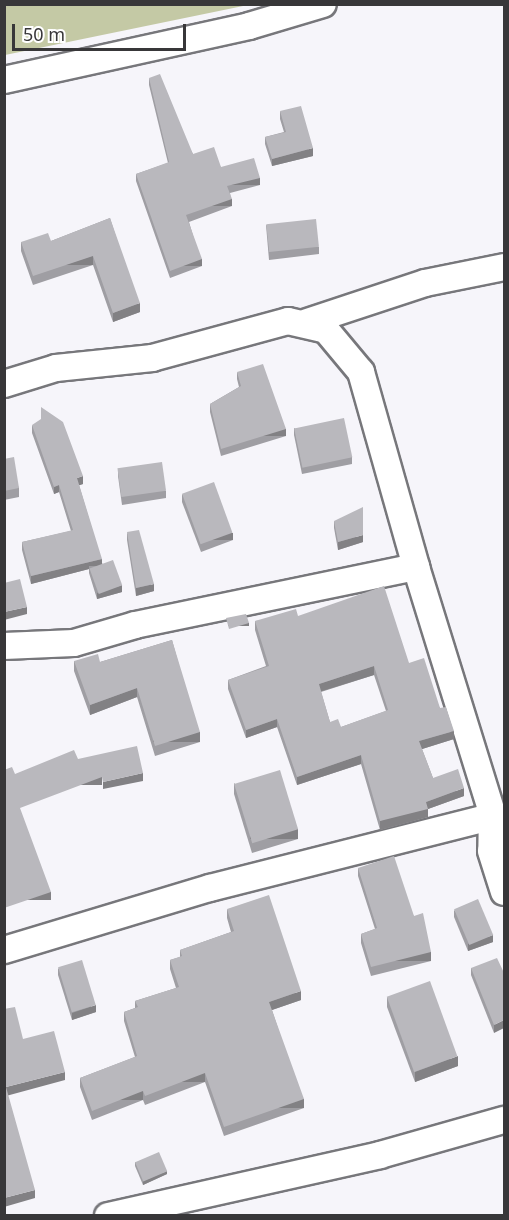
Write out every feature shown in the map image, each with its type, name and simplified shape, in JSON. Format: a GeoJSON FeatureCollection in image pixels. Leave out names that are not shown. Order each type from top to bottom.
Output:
{"type":"FeatureCollection","features":[{"type":"Feature","properties":{"kind":"street"},"geometry":{"type":"LineString","coordinates":[[4,80],[249,26],[323,4]]}},
{"type":"Feature","properties":{"kind":"street"},"geometry":{"type":"LineString","coordinates":[[307,322],[425,283],[504,267]]}},
{"type":"Feature","properties":{"kind":"street"},"geometry":{"type":"LineString","coordinates":[[4,384],[56,368],[152,358],[288,321],[307,322],[326,330],[361,372],[416,567],[492,812],[490,817],[491,851],[504,892]]}},
{"type":"Feature","properties":{"kind":"street"},"geometry":{"type":"LineString","coordinates":[[4,646],[74,642],[135,625],[416,567]]}},
{"type":"Feature","properties":{"kind":"street"},"geometry":{"type":"LineString","coordinates":[[4,950],[210,888],[490,817]]}},
{"type":"Feature","properties":{"kind":"street"},"geometry":{"type":"LineString","coordinates":[[108,1215],[380,1155],[504,1120]]}},
{"type":"Feature","properties":{"kind":"green space"},"geometry":{"type":"Polygon","coordinates":[[[5,4],[248,4],[248,5],[5,55],[5,4]]]}},
{"type":"Feature","properties":{"kind":"building"},"geometry":{"type":"Polygon","coordinates":[[[160,74],[193,154],[214,147],[221,167],[254,158],[260,178],[227,186],[232,199],[186,215],[202,259],[170,271],[136,174],[169,162],[149,78],[160,74]]]}},
{"type":"Feature","properties":{"kind":"building"},"geometry":{"type":"Polygon","coordinates":[[[301,106],[313,148],[272,159],[265,137],[286,132],[280,111],[301,106]]]}},
{"type":"Feature","properties":{"kind":"building"},"geometry":{"type":"Polygon","coordinates":[[[110,218],[140,303],[113,313],[93,256],[33,276],[21,242],[48,233],[51,241],[110,218]]]}},
{"type":"Feature","properties":{"kind":"building"},"geometry":{"type":"Polygon","coordinates":[[[316,219],[319,247],[269,252],[266,224],[316,219]]]}},
{"type":"Feature","properties":{"kind":"building"},"geometry":{"type":"Polygon","coordinates":[[[263,364],[286,429],[221,449],[210,404],[241,386],[237,372],[263,364]]]}},
{"type":"Feature","properties":{"kind":"building"},"geometry":{"type":"Polygon","coordinates":[[[41,407],[63,422],[83,476],[77,478],[102,559],[31,576],[22,542],[73,530],[59,485],[54,487],[32,425],[41,419],[41,407]]]}},
{"type":"Feature","properties":{"kind":"building"},"geometry":{"type":"Polygon","coordinates":[[[344,418],[352,457],[302,468],[294,429],[344,418]]]}},
{"type":"Feature","properties":{"kind":"building"},"geometry":{"type":"Polygon","coordinates":[[[14,457],[19,488],[4,491],[4,459],[14,457]]]}},
{"type":"Feature","properties":{"kind":"building"},"geometry":{"type":"Polygon","coordinates":[[[162,462],[166,491],[121,497],[117,468],[162,462]]]}},
{"type":"Feature","properties":{"kind":"building"},"geometry":{"type":"Polygon","coordinates":[[[214,482],[232,533],[201,544],[182,494],[214,482]]]}},
{"type":"Feature","properties":{"kind":"building"},"geometry":{"type":"Polygon","coordinates":[[[363,507],[363,535],[338,542],[334,521],[363,507]]]}},
{"type":"Feature","properties":{"kind":"building"},"geometry":{"type":"Polygon","coordinates":[[[139,530],[154,584],[136,588],[127,532],[139,530]]]}},
{"type":"Feature","properties":{"kind":"building"},"geometry":{"type":"Polygon","coordinates":[[[113,560],[122,585],[99,594],[90,569],[113,560]]]}},
{"type":"Feature","properties":{"kind":"building"},"geometry":{"type":"Polygon","coordinates":[[[20,579],[27,607],[4,612],[4,583],[20,579]]]}},
{"type":"Feature","properties":{"kind":"building"},"geometry":{"type":"Polygon","coordinates":[[[384,586],[409,663],[424,658],[440,708],[446,707],[454,731],[419,741],[433,778],[458,769],[464,788],[426,802],[428,809],[380,821],[361,755],[297,777],[277,719],[246,730],[228,680],[269,666],[255,621],[296,609],[298,616],[384,586]],[[374,666],[319,684],[330,722],[338,719],[341,727],[388,710],[374,666]]]}},
{"type":"Feature","properties":{"kind":"building"},"geometry":{"type":"Polygon","coordinates":[[[246,614],[249,623],[229,629],[226,618],[246,614]]]}},
{"type":"Feature","properties":{"kind":"building"},"geometry":{"type":"Polygon","coordinates":[[[172,640],[200,732],[155,746],[137,688],[90,705],[74,661],[98,654],[100,662],[172,640]]]}},
{"type":"Feature","properties":{"kind":"building"},"geometry":{"type":"Polygon","coordinates":[[[137,746],[143,773],[103,782],[102,777],[20,808],[51,892],[4,908],[4,770],[12,767],[15,774],[74,750],[78,759],[137,746]]]}},
{"type":"Feature","properties":{"kind":"building"},"geometry":{"type":"Polygon","coordinates":[[[280,770],[298,829],[252,843],[234,784],[280,770]]]}},
{"type":"Feature","properties":{"kind":"building"},"geometry":{"type":"Polygon","coordinates":[[[394,856],[414,916],[423,913],[431,952],[371,967],[361,934],[377,928],[358,868],[394,856]]]}},
{"type":"Feature","properties":{"kind":"building"},"geometry":{"type":"Polygon","coordinates":[[[269,895],[301,991],[269,1002],[304,1099],[224,1127],[205,1073],[145,1096],[143,1091],[92,1111],[80,1078],[137,1056],[124,1012],[138,1007],[135,1001],[179,987],[170,960],[182,956],[180,950],[234,931],[227,909],[269,895]]]}},
{"type":"Feature","properties":{"kind":"building"},"geometry":{"type":"Polygon","coordinates":[[[478,899],[493,935],[469,945],[454,909],[478,899]]]}},
{"type":"Feature","properties":{"kind":"building"},"geometry":{"type":"Polygon","coordinates":[[[497,958],[504,973],[504,1020],[494,1025],[471,968],[497,958]]]}},
{"type":"Feature","properties":{"kind":"building"},"geometry":{"type":"Polygon","coordinates":[[[82,960],[96,1005],[72,1012],[58,967],[82,960]]]}},
{"type":"Feature","properties":{"kind":"building"},"geometry":{"type":"Polygon","coordinates":[[[430,981],[457,1056],[414,1072],[387,997],[430,981]]]}},
{"type":"Feature","properties":{"kind":"building"},"geometry":{"type":"Polygon","coordinates":[[[15,1007],[23,1039],[54,1031],[65,1072],[6,1087],[35,1190],[4,1198],[4,1009],[15,1007]]]}},
{"type":"Feature","properties":{"kind":"building"},"geometry":{"type":"Polygon","coordinates":[[[159,1152],[167,1171],[143,1181],[135,1162],[159,1152]]]}}]}
